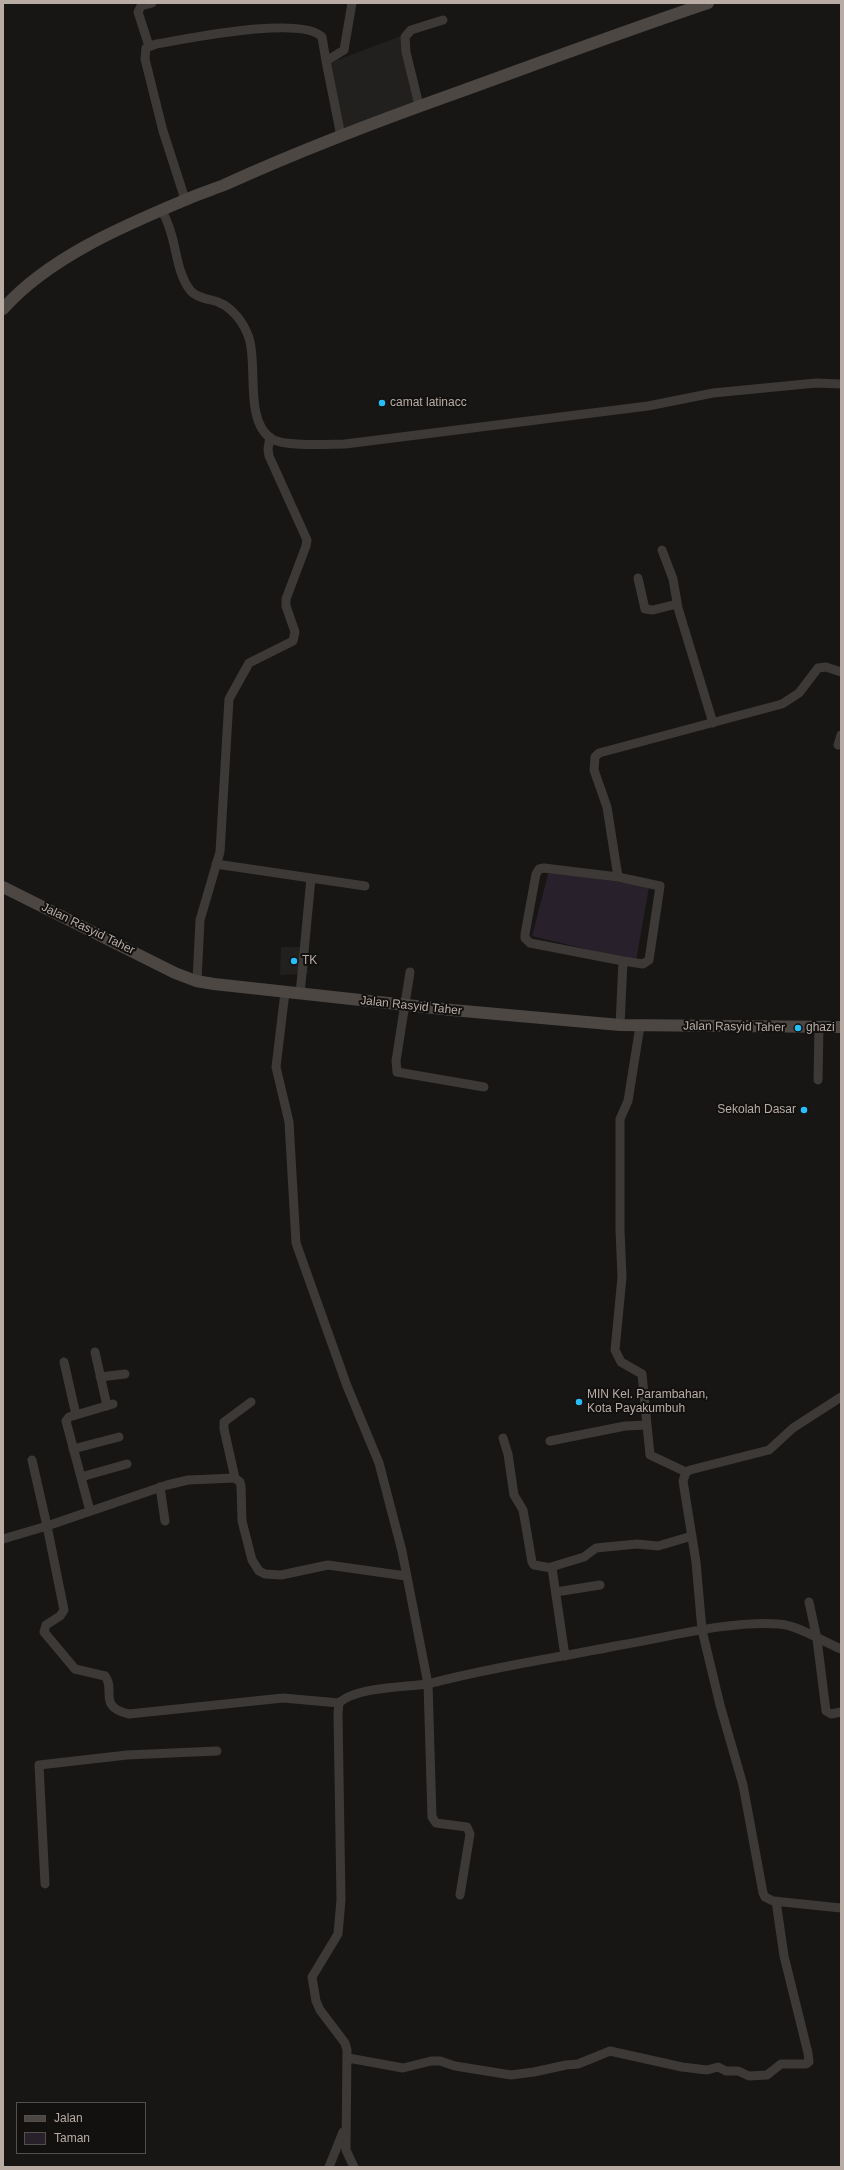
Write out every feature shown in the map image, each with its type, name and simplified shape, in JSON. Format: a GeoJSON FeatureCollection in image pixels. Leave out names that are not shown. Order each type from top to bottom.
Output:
{"type":"FeatureCollection","features":[{"type":"Feature","properties":{"kind":"street"},"geometry":{"type":"LineString","coordinates":[[149,46],[138,12],[141,6],[152,3]]}},
{"type":"Feature","properties":{"kind":"street"},"geometry":{"type":"LineString","coordinates":[[326,61],[344,50],[352,3]]}},
{"type":"Feature","properties":{"kind":"street"},"geometry":{"type":"LineString","coordinates":[[3,309],[32,280],[52,267],[100,239],[162,210],[222,186],[271,163],[419,105],[700,4]]}},
{"type":"Feature","properties":{"kind":"street"},"geometry":{"type":"LineString","coordinates":[[419,105],[406,52],[405,37],[411,30],[443,20]]}},
{"type":"Feature","properties":{"kind":"street"},"geometry":{"type":"LineString","coordinates":[[185,200],[163,131],[144,59],[144,51],[149,46],[251,29],[303,29],[315,31],[322,37],[341,136]]}},
{"type":"Feature","properties":{"kind":"street"},"geometry":{"type":"LineString","coordinates":[[162,210],[170,230],[184,281],[192,292],[230,308],[248,337],[252,352],[255,408],[258,420],[273,439],[305,444],[345,444],[648,406],[713,393],[816,383],[841,384]]}},
{"type":"Feature","properties":{"kind":"street"},"geometry":{"type":"LineString","coordinates":[[198,981],[200,920],[220,852],[230,695],[250,663],[293,641],[295,632],[286,599],[307,542],[269,456],[268,449],[270,437]]}},
{"type":"Feature","properties":{"kind":"street"},"geometry":{"type":"LineString","coordinates":[[662,550],[674,579],[677,604],[713,723]]}},
{"type":"Feature","properties":{"kind":"street"},"geometry":{"type":"LineString","coordinates":[[638,578],[644,609],[653,610],[677,604]]}},
{"type":"Feature","properties":{"kind":"street"},"geometry":{"type":"LineString","coordinates":[[618,877],[607,807],[594,770],[596,757],[605,751],[713,723],[788,701],[799,693],[818,668],[826,667],[841,672]]}},
{"type":"Feature","properties":{"kind":"street"},"geometry":{"type":"LineString","coordinates":[[838,745],[841,735]]}},
{"type":"Feature","properties":{"kind":"street"},"geometry":{"type":"LineString","coordinates":[[216,864],[365,886]]}},
{"type":"Feature","properties":{"kind":"street"},"geometry":{"type":"LineString","coordinates":[[542,868],[618,877],[655,884],[660,888],[650,960],[643,964],[623,961],[530,944],[525,936],[536,874],[539,869],[542,868]]}},
{"type":"Feature","properties":{"kind":"street"},"geometry":{"type":"LineString","coordinates":[[300,994],[311,878]]}},
{"type":"Feature","properties":{"kind":"street","name":"Jalan Rasyid Taher"},"geometry":{"type":"LineString","coordinates":[[3,887],[175,973],[198,981],[406,1006],[620,1025],[841,1027]]}},
{"type":"Feature","properties":{"kind":"street"},"geometry":{"type":"LineString","coordinates":[[620,1025],[623,961]]}},
{"type":"Feature","properties":{"kind":"street"},"geometry":{"type":"LineString","coordinates":[[410,972],[406,1006],[401,1026],[396,1061],[397,1072],[484,1087]]}},
{"type":"Feature","properties":{"kind":"street"},"geometry":{"type":"LineString","coordinates":[[285,992],[276,1067],[289,1122],[296,1243],[347,1386],[380,1463],[402,1551],[428,1684],[432,1817],[436,1824],[467,1827],[470,1834],[460,1894]]}},
{"type":"Feature","properties":{"kind":"street"},"geometry":{"type":"LineString","coordinates":[[640,1026],[628,1101],[620,1119],[620,1230],[622,1278],[615,1350],[621,1362],[642,1374],[650,1455],[686,1472]]}},
{"type":"Feature","properties":{"kind":"street"},"geometry":{"type":"LineString","coordinates":[[818,1080],[819,1028]]}},
{"type":"Feature","properties":{"kind":"street"},"geometry":{"type":"LineString","coordinates":[[90,1511],[66,1421],[69,1417],[110,1405],[100,1376],[95,1352]]}},
{"type":"Feature","properties":{"kind":"street"},"geometry":{"type":"LineString","coordinates":[[64,1362],[76,1415]]}},
{"type":"Feature","properties":{"kind":"street"},"geometry":{"type":"LineString","coordinates":[[100,1376],[124,1374]]}},
{"type":"Feature","properties":{"kind":"street"},"geometry":{"type":"LineString","coordinates":[[841,1397],[793,1428],[769,1450],[696,1468],[686,1472],[682,1481],[692,1536],[702,1630],[720,1705],[743,1785],[763,1893],[768,1899],[776,1901],[841,1908]]}},
{"type":"Feature","properties":{"kind":"street"},"geometry":{"type":"LineString","coordinates":[[252,1402],[224,1422],[224,1429],[235,1478],[240,1482],[241,1486],[243,1529],[252,1560],[259,1571],[265,1574],[281,1575],[328,1565],[406,1576]]}},
{"type":"Feature","properties":{"kind":"street"},"geometry":{"type":"LineString","coordinates":[[550,1441],[625,1426],[647,1425]]}},
{"type":"Feature","properties":{"kind":"street"},"geometry":{"type":"LineString","coordinates":[[73,1449],[118,1437]]}},
{"type":"Feature","properties":{"kind":"street"},"geometry":{"type":"LineString","coordinates":[[503,1438],[508,1454],[514,1495],[523,1510],[532,1562],[535,1566],[551,1567],[584,1557],[596,1548],[637,1544],[658,1546],[692,1536]]}},
{"type":"Feature","properties":{"kind":"street"},"geometry":{"type":"LineString","coordinates":[[32,1460],[64,1610],[60,1616],[46,1625],[44,1632],[75,1669],[105,1676],[108,1683],[108,1696],[111,1704],[116,1709],[129,1714],[283,1698],[339,1703]]}},
{"type":"Feature","properties":{"kind":"street"},"geometry":{"type":"LineString","coordinates":[[81,1477],[127,1464]]}},
{"type":"Feature","properties":{"kind":"street"},"geometry":{"type":"LineString","coordinates":[[3,1538],[47,1526],[160,1487],[188,1480],[235,1478]]}},
{"type":"Feature","properties":{"kind":"street"},"geometry":{"type":"LineString","coordinates":[[160,1487],[165,1521]]}},
{"type":"Feature","properties":{"kind":"street"},"geometry":{"type":"LineString","coordinates":[[551,1567],[565,1656]]}},
{"type":"Feature","properties":{"kind":"street"},"geometry":{"type":"LineString","coordinates":[[556,1592],[600,1585]]}},
{"type":"Feature","properties":{"kind":"street"},"geometry":{"type":"LineString","coordinates":[[809,1602],[816,1639],[826,1711],[831,1714],[841,1712]]}},
{"type":"Feature","properties":{"kind":"street"},"geometry":{"type":"LineString","coordinates":[[354,2167],[346,2150],[345,2129],[348,2058],[345,2043],[320,2010],[314,1994],[312,1977],[338,1934],[341,1900],[339,1703],[344,1698],[365,1692],[428,1684],[472,1672],[702,1630],[780,1624],[794,1628],[816,1639],[841,1648]]}},
{"type":"Feature","properties":{"kind":"street"},"geometry":{"type":"LineString","coordinates":[[44,1884],[39,1765],[127,1755],[218,1751]]}},
{"type":"Feature","properties":{"kind":"street"},"geometry":{"type":"LineString","coordinates":[[348,2058],[403,2068],[431,2061],[440,2061],[455,2066],[511,2075],[534,2072],[566,2064],[578,2064],[610,2051],[682,2067],[707,2070],[718,2067],[726,2071],[738,2071],[749,2076],[767,2075],[782,2064],[806,2064],[809,2060],[808,2053],[784,1956],[776,1901]]}},
{"type":"Feature","properties":{"kind":"street"},"geometry":{"type":"LineString","coordinates":[[329,2167],[345,2129]]}},
{"type":"Feature","properties":{"kind":"shaded area"},"geometry":{"type":"Polygon","coordinates":[[[401,36],[416,103],[344,132],[329,63],[401,36]]]}},
{"type":"Feature","properties":{"kind":"shaded area","name":"TK"},"geometry":{"type":"Polygon","coordinates":[[[281,947],[306,947],[308,974],[280,975],[281,947]]]}},
{"type":"Feature","properties":{"kind":"green space"},"geometry":{"type":"Polygon","coordinates":[[[549,871],[649,887],[636,961],[532,936],[549,871]]]}},
{"type":"Feature","properties":{"kind":"place","name":"camat latinacc"},"geometry":{"type":"Point","coordinates":[382,403]}},
{"type":"Feature","properties":{"kind":"place","name":"TK"},"geometry":{"type":"Point","coordinates":[294,961]}},
{"type":"Feature","properties":{"kind":"place","name":"ghazi"},"geometry":{"type":"Point","coordinates":[798,1028]}},
{"type":"Feature","properties":{"kind":"place","name":"Sekolah Dasar"},"geometry":{"type":"Point","coordinates":[804,1110]}},
{"type":"Feature","properties":{"kind":"place","name":"MIN Kel. Parambahan, Kota Payakumbuh"},"geometry":{"type":"Point","coordinates":[579,1402]}}]}
